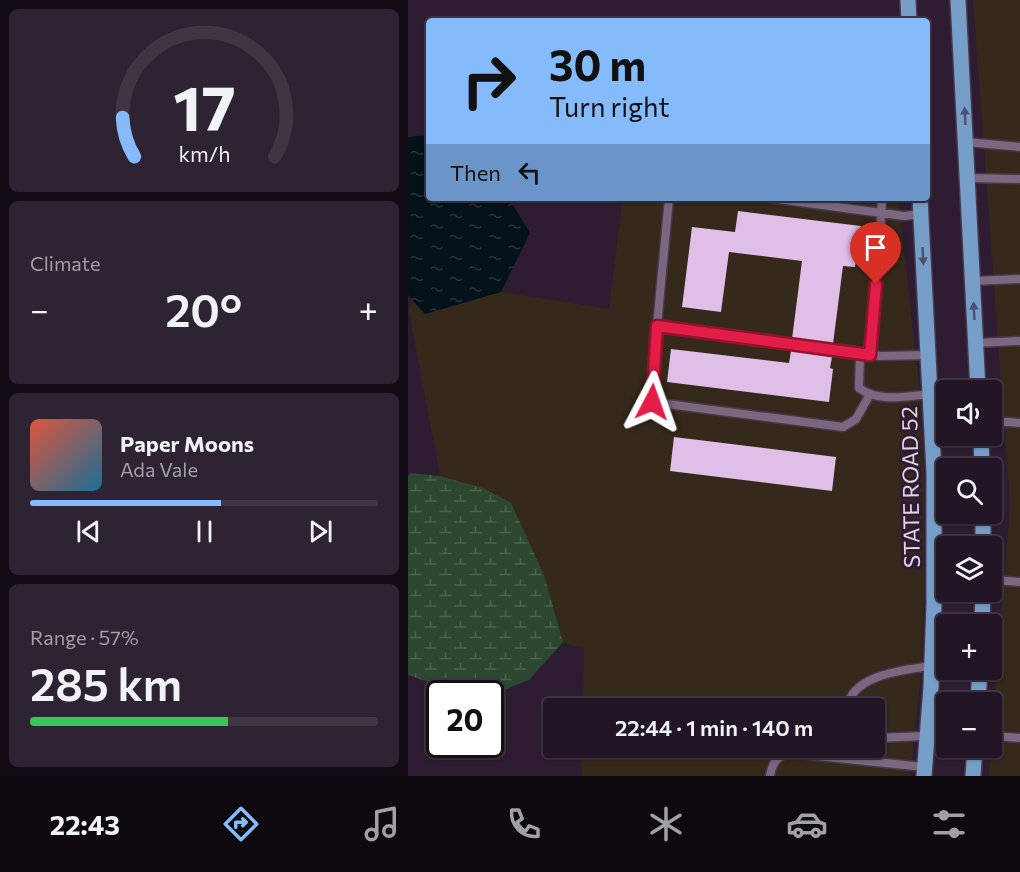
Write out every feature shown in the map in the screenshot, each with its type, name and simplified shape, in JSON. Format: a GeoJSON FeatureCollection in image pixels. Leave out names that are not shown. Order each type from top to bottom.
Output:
{"type":"FeatureCollection","features":[{"type":"Feature","properties":{"kind":"main road"},"geometry":{"type":"LineString","coordinates":[[908,0],[909,18]]}},
{"type":"Feature","properties":{"kind":"main road"},"geometry":{"type":"LineString","coordinates":[[958,0],[978,380]]}},
{"type":"Feature","properties":{"kind":"main road","name":"STATE ROAD 52"},"geometry":{"type":"LineString","coordinates":[[920,201],[934,473],[932,666],[924,772]]}},
{"type":"Feature","properties":{"kind":"main road"},"geometry":{"type":"LineString","coordinates":[[973,776],[974,758]]}},
{"type":"Feature","properties":{"kind":"lane"},"geometry":{"type":"LineString","coordinates":[[966,142],[1020,147]]}},
{"type":"Feature","properties":{"kind":"lane"},"geometry":{"type":"LineString","coordinates":[[968,178],[1020,179]]}},
{"type":"Feature","properties":{"kind":"lane"},"geometry":{"type":"LineString","coordinates":[[669,201],[652,402],[843,427],[856,418],[869,396]]}},
{"type":"Feature","properties":{"kind":"lane"},"geometry":{"type":"LineString","coordinates":[[870,355],[882,201]]}},
{"type":"Feature","properties":{"kind":"lane"},"geometry":{"type":"LineString","coordinates":[[825,202],[904,216],[921,214]]}},
{"type":"Feature","properties":{"kind":"lane"},"geometry":{"type":"LineString","coordinates":[[973,281],[1020,279]]}},
{"type":"Feature","properties":{"kind":"lane"},"geometry":{"type":"LineString","coordinates":[[657,326],[860,354],[928,355]]}},
{"type":"Feature","properties":{"kind":"lane"},"geometry":{"type":"LineString","coordinates":[[976,343],[1020,341]]}},
{"type":"Feature","properties":{"kind":"lane"},"geometry":{"type":"LineString","coordinates":[[860,354],[859,388],[869,396],[894,398],[930,394]]}},
{"type":"Feature","properties":{"kind":"lane"},"geometry":{"type":"LineString","coordinates":[[1002,422],[1020,423]]}},
{"type":"Feature","properties":{"kind":"lane"},"geometry":{"type":"LineString","coordinates":[[1002,581],[1020,582]]}},
{"type":"Feature","properties":{"kind":"lane"},"geometry":{"type":"LineString","coordinates":[[850,698],[863,685],[884,674],[932,666]]}},
{"type":"Feature","properties":{"kind":"lane"},"geometry":{"type":"LineString","coordinates":[[885,738],[927,736]]}},
{"type":"Feature","properties":{"kind":"lane"},"geometry":{"type":"LineString","coordinates":[[1002,737],[1020,738]]}},
{"type":"Feature","properties":{"kind":"lane"},"geometry":{"type":"LineString","coordinates":[[770,776],[778,758]]}},
{"type":"Feature","properties":{"kind":"lane"},"geometry":{"type":"LineString","coordinates":[[828,758],[924,772]]}},
{"type":"Feature","properties":{"kind":"shaded area"},"geometry":{"type":"Polygon","coordinates":[[[973,0],[1020,0],[1020,776],[989,776],[990,758],[1002,758],[1002,692],[995,692],[996,680],[1002,680],[1002,614],[1010,504],[973,0]]]}},
{"type":"Feature","properties":{"kind":"shaded area"},"geometry":{"type":"Polygon","coordinates":[[[623,201],[898,201],[920,395],[924,473],[924,602],[920,686],[910,776],[582,776],[582,758],[885,758],[885,698],[583,698],[584,648],[562,643],[544,575],[483,488],[440,476],[408,306],[415,303],[425,314],[501,292],[609,309],[623,201]]]}},
{"type":"Feature","properties":{"kind":"green space"},"geometry":{"type":"Polygon","coordinates":[[[411,473],[440,476],[483,488],[511,503],[544,575],[563,642],[529,680],[504,690],[504,680],[426,681],[408,675],[408,475],[411,473]]]}},
{"type":"Feature","properties":{"kind":"water"},"geometry":{"type":"Polygon","coordinates":[[[426,135],[426,201],[511,201],[530,233],[501,292],[425,314],[408,295],[408,137],[426,135]]]}},
{"type":"Feature","properties":{"kind":"building"},"geometry":{"type":"Polygon","coordinates":[[[738,211],[861,226],[855,267],[843,266],[833,344],[792,339],[802,261],[729,252],[721,312],[682,307],[692,227],[735,232],[738,211]]]}},
{"type":"Feature","properties":{"kind":"building"},"geometry":{"type":"Polygon","coordinates":[[[671,349],[789,363],[791,351],[832,357],[829,402],[667,382],[671,349]]]}},
{"type":"Feature","properties":{"kind":"building"},"geometry":{"type":"Polygon","coordinates":[[[674,437],[836,457],[832,491],[670,471],[674,437]]]}},
{"type":"Feature","properties":{"kind":"route"},"geometry":{"type":"LineString","coordinates":[[652,402],[657,326],[870,355],[876,284]]}}]}
